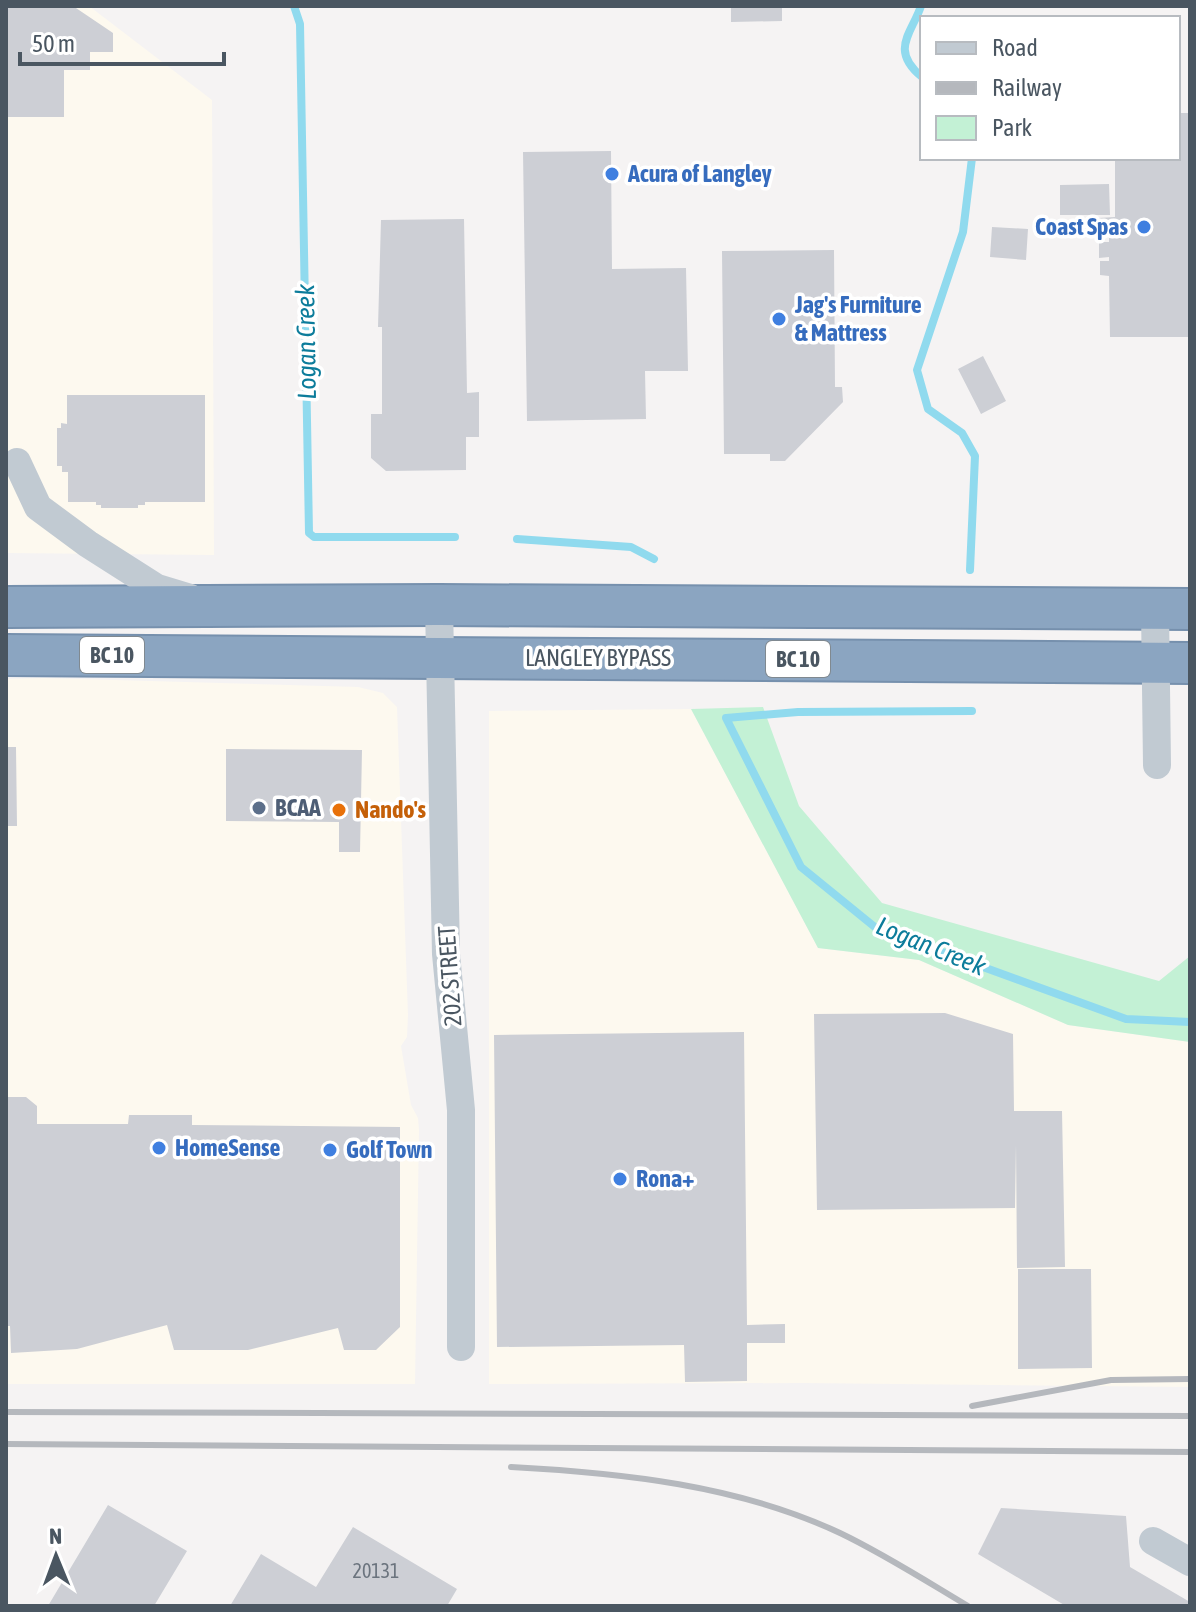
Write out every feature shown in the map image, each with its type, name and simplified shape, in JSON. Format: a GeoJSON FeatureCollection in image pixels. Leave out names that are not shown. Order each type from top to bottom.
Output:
{"type":"FeatureCollection","features":[{"type":"Feature","properties":{"kind":"highway","name":"BC 10"},"geometry":{"type":"LineString","coordinates":[[6,607],[439,605],[1172,609]]}},
{"type":"Feature","properties":{"kind":"highway","name":"LANGLEY BYPASS"},"geometry":{"type":"LineString","coordinates":[[6,655],[1173,663]]}},
{"type":"Feature","properties":{"kind":"street"},"geometry":{"type":"LineString","coordinates":[[17,462],[38,507],[88,544],[157,588],[214,606]]}},
{"type":"Feature","properties":{"kind":"street","name":"202 STREET"},"geometry":{"type":"LineString","coordinates":[[439,605],[446,954],[461,1110],[461,1347]]}},
{"type":"Feature","properties":{"kind":"street"},"geometry":{"type":"LineString","coordinates":[[1157,765],[1173,663],[1172,609]]}},
{"type":"Feature","properties":{"kind":"street"},"geometry":{"type":"LineString","coordinates":[[1153,1541],[1190,1562]]}},
{"type":"Feature","properties":{"kind":"shaded area"},"geometry":{"type":"Polygon","coordinates":[[[6,6],[89,6],[212,100],[214,555],[6,553],[6,6]]]}},
{"type":"Feature","properties":{"kind":"shaded area"},"geometry":{"type":"Polygon","coordinates":[[[6,679],[358,687],[383,693],[397,707],[408,1015],[407,1037],[401,1046],[411,1105],[418,1118],[419,1130],[415,1384],[6,1384],[6,679]]]}},
{"type":"Feature","properties":{"kind":"shaded area"},"geometry":{"type":"Polygon","coordinates":[[[691,709],[818,948],[919,960],[1068,1025],[1190,1042],[1190,1387],[489,1384],[489,711],[691,709]]]}},
{"type":"Feature","properties":{"kind":"green space"},"geometry":{"type":"Polygon","coordinates":[[[763,707],[799,806],[882,903],[1159,981],[1190,956],[1190,1042],[1068,1025],[919,960],[818,948],[691,709],[763,707]]]}},
{"type":"Feature","properties":{"kind":"building"},"geometry":{"type":"Polygon","coordinates":[[[6,6],[73,6],[113,33],[113,52],[90,52],[90,70],[64,70],[64,117],[6,117],[6,6]]]}},
{"type":"Feature","properties":{"kind":"building"},"geometry":{"type":"Polygon","coordinates":[[[731,6],[782,6],[782,21],[731,22],[731,6]]]}},
{"type":"Feature","properties":{"kind":"building","name":"Coast Spas"},"geometry":{"type":"Polygon","coordinates":[[[1180,113],[1190,113],[1190,337],[1110,337],[1109,276],[1100,275],[1100,261],[1109,261],[1109,257],[1099,258],[1099,242],[1109,242],[1109,236],[1098,236],[1098,218],[1115,217],[1115,160],[1180,160],[1180,113]]]}},
{"type":"Feature","properties":{"kind":"building"},"geometry":{"type":"Polygon","coordinates":[[[611,151],[612,269],[686,268],[688,371],[645,371],[646,419],[527,421],[523,152],[611,151]]]}},
{"type":"Feature","properties":{"kind":"building"},"geometry":{"type":"Polygon","coordinates":[[[1109,184],[1110,215],[1060,215],[1060,185],[1109,184]]]}},
{"type":"Feature","properties":{"kind":"building"},"geometry":{"type":"Polygon","coordinates":[[[464,219],[467,393],[479,392],[479,437],[466,437],[466,470],[386,471],[371,458],[371,414],[382,414],[382,327],[378,327],[381,220],[464,219]]]}},
{"type":"Feature","properties":{"kind":"building"},"geometry":{"type":"Polygon","coordinates":[[[992,227],[1028,229],[1026,260],[990,257],[992,227]]]}},
{"type":"Feature","properties":{"kind":"building","name":"Jag's Furniture & Mattress"},"geometry":{"type":"Polygon","coordinates":[[[834,250],[835,387],[842,387],[843,402],[785,461],[770,461],[770,454],[724,454],[722,251],[834,250]]]}},
{"type":"Feature","properties":{"kind":"building"},"geometry":{"type":"Polygon","coordinates":[[[983,356],[1006,401],[981,414],[958,369],[983,356]]]}},
{"type":"Feature","properties":{"kind":"building"},"geometry":{"type":"Polygon","coordinates":[[[67,395],[205,395],[205,502],[145,502],[138,508],[101,508],[96,502],[68,502],[68,472],[62,472],[62,466],[57,466],[57,428],[61,428],[61,423],[67,424],[67,395]]]}},
{"type":"Feature","properties":{"kind":"building"},"geometry":{"type":"Polygon","coordinates":[[[6,747],[16,747],[17,826],[6,826],[6,747]]]}},
{"type":"Feature","properties":{"kind":"building"},"geometry":{"type":"Polygon","coordinates":[[[226,749],[362,750],[360,852],[339,852],[339,822],[226,821],[226,749]]]}},
{"type":"Feature","properties":{"kind":"building"},"geometry":{"type":"Polygon","coordinates":[[[945,1013],[1013,1034],[1014,1111],[1062,1111],[1065,1267],[1017,1268],[1016,1144],[1015,1208],[817,1210],[814,1014],[945,1013]]]}},
{"type":"Feature","properties":{"kind":"building","name":"Rona+"},"geometry":{"type":"Polygon","coordinates":[[[744,1032],[747,1325],[785,1324],[785,1343],[747,1343],[747,1381],[685,1382],[684,1345],[497,1347],[494,1035],[744,1032]]]}},
{"type":"Feature","properties":{"kind":"building"},"geometry":{"type":"Polygon","coordinates":[[[6,1097],[26,1097],[37,1106],[37,1124],[128,1124],[129,1115],[192,1115],[192,1125],[400,1127],[400,1327],[376,1350],[344,1350],[338,1328],[248,1350],[174,1350],[167,1325],[77,1349],[11,1353],[10,1326],[6,1326],[6,1097]]]}},
{"type":"Feature","properties":{"kind":"building"},"geometry":{"type":"Polygon","coordinates":[[[1018,1269],[1091,1269],[1092,1368],[1018,1369],[1018,1269]]]}},
{"type":"Feature","properties":{"kind":"building"},"geometry":{"type":"Polygon","coordinates":[[[108,1505],[187,1551],[154,1606],[48,1606],[108,1505]]]}},
{"type":"Feature","properties":{"kind":"building"},"geometry":{"type":"Polygon","coordinates":[[[1001,1508],[1126,1516],[1130,1567],[1190,1602],[1190,1606],[1066,1606],[978,1554],[1001,1508]]]}},
{"type":"Feature","properties":{"kind":"building"},"geometry":{"type":"Polygon","coordinates":[[[353,1527],[457,1589],[447,1606],[230,1606],[261,1554],[316,1587],[353,1527]]]}},
{"type":"Feature","properties":{"kind":"waterway","name":"Logan Creek"},"geometry":{"type":"LineString","coordinates":[[294,6],[300,24],[309,533],[314,537],[455,537]]}},
{"type":"Feature","properties":{"kind":"waterway"},"geometry":{"type":"LineString","coordinates":[[920,75],[912,67],[905,50],[921,6]]}},
{"type":"Feature","properties":{"kind":"waterway"},"geometry":{"type":"LineString","coordinates":[[970,570],[975,456],[962,433],[928,409],[917,370],[963,232],[972,160]]}},
{"type":"Feature","properties":{"kind":"waterway","name":"Logan Creek"},"geometry":{"type":"LineString","coordinates":[[517,539],[631,547],[654,559]]}},
{"type":"Feature","properties":{"kind":"waterway","name":"Logan Creek"},"geometry":{"type":"LineString","coordinates":[[972,711],[798,712],[726,718],[801,867],[876,928],[1126,1019],[1190,1022]]}},
{"type":"Feature","properties":{"kind":"railway"},"geometry":{"type":"LineString","coordinates":[[972,1406],[1111,1380],[1190,1379]]}},
{"type":"Feature","properties":{"kind":"railway"},"geometry":{"type":"LineString","coordinates":[[6,1412],[1190,1416]]}},
{"type":"Feature","properties":{"kind":"railway"},"geometry":{"type":"LineString","coordinates":[[6,1444],[1190,1452]]}},
{"type":"Feature","properties":{"kind":"railway"},"geometry":{"type":"LineString","coordinates":[[511,1467],[595,1473],[679,1484],[761,1503],[840,1533],[968,1606]]}},
{"type":"Feature","properties":{"kind":"place","name":"Acura of Langley"},"geometry":{"type":"Point","coordinates":[612,174]}},
{"type":"Feature","properties":{"kind":"place","name":"Coast Spas"},"geometry":{"type":"Point","coordinates":[1144,227]}},
{"type":"Feature","properties":{"kind":"place","name":"Jag's Furniture & Mattress"},"geometry":{"type":"Point","coordinates":[779,319]}},
{"type":"Feature","properties":{"kind":"place","name":"BCAA"},"geometry":{"type":"Point","coordinates":[259,808]}},
{"type":"Feature","properties":{"kind":"place","name":"Nando's"},"geometry":{"type":"Point","coordinates":[339,810]}},
{"type":"Feature","properties":{"kind":"place","name":"HomeSense"},"geometry":{"type":"Point","coordinates":[159,1148]}},
{"type":"Feature","properties":{"kind":"place","name":"Golf Town"},"geometry":{"type":"Point","coordinates":[330,1150]}},
{"type":"Feature","properties":{"kind":"place","name":"Rona+"},"geometry":{"type":"Point","coordinates":[620,1179]}}]}
